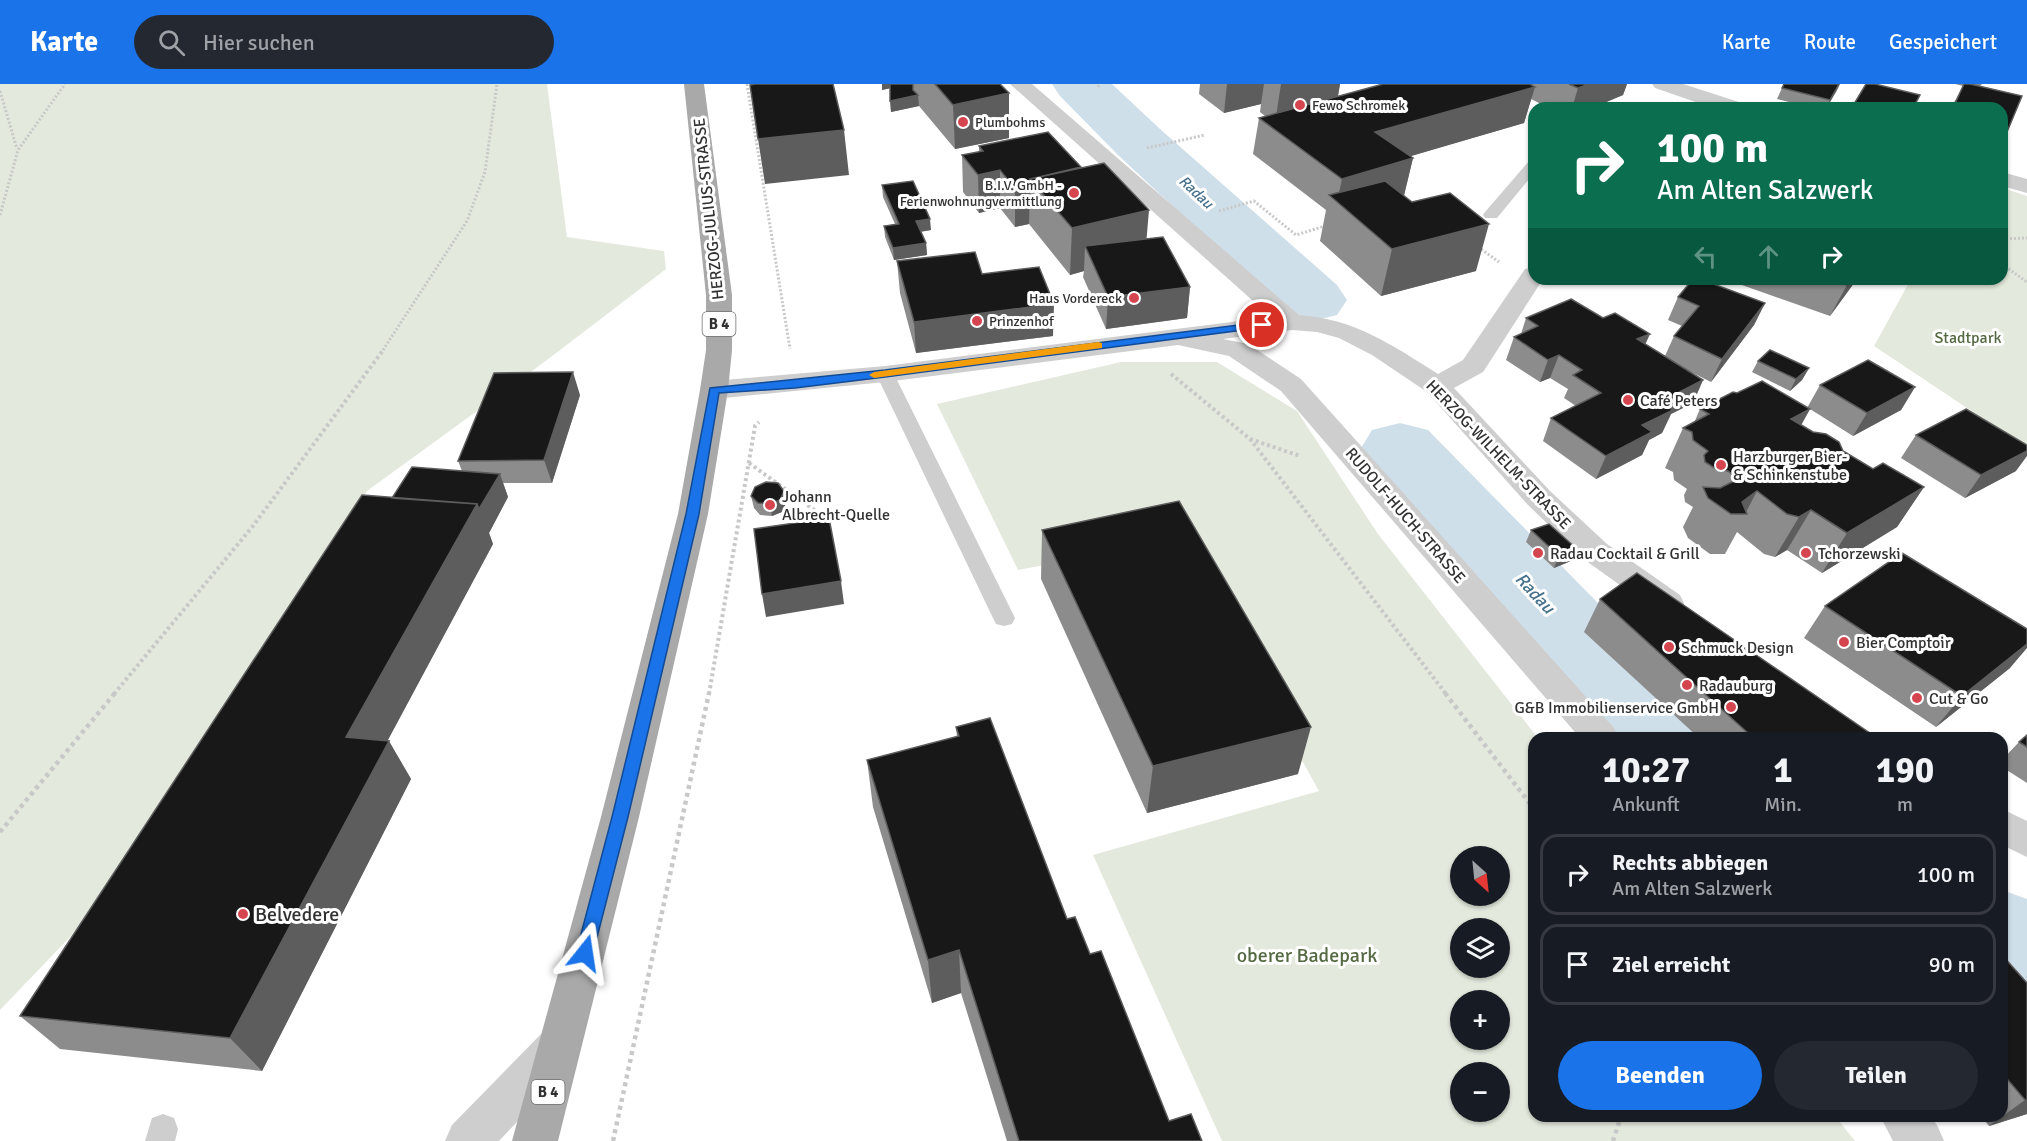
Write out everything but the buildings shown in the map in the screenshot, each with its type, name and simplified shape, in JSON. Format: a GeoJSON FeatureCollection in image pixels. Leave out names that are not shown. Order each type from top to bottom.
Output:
{"type":"FeatureCollection","features":[{"type":"Feature","properties":{"kind":"main road","name":"HERZOG-JULIUS-STRASSE"},"geometry":{"type":"LineString","coordinates":[[535,1141],[620,817],[693,514],[714,390],[719,350],[719,295],[694,84]]}},
{"type":"Feature","properties":{"kind":"street"},"geometry":{"type":"LineString","coordinates":[[1020,84],[1292,322]]}},
{"type":"Feature","properties":{"kind":"street"},"geometry":{"type":"LineString","coordinates":[[1666,91],[1711,102],[1734,84]]}},
{"type":"Feature","properties":{"kind":"street"},"geometry":{"type":"LineString","coordinates":[[2008,181],[2027,186]]}},
{"type":"Feature","properties":{"kind":"street"},"geometry":{"type":"LineString","coordinates":[[1437,386],[1473,366],[1528,284]]}},
{"type":"Feature","properties":{"kind":"street","name":"HERZOG-WILHELM-STRASSE"},"geometry":{"type":"LineString","coordinates":[[1180,337],[1292,322],[1318,324],[1348,332],[1381,350],[1437,386],[1539,498],[1596,552],[1687,616]]}},
{"type":"Feature","properties":{"kind":"street"},"geometry":{"type":"LineString","coordinates":[[714,390],[885,374],[1131,341],[1180,337]]}},
{"type":"Feature","properties":{"kind":"street","name":"RUDOLF-HUCH-STRASSE"},"geometry":{"type":"LineString","coordinates":[[1180,337],[1238,350],[1291,385],[1596,732]]}},
{"type":"Feature","properties":{"kind":"street"},"geometry":{"type":"LineString","coordinates":[[2008,829],[2027,841]]}},
{"type":"Feature","properties":{"kind":"street"},"geometry":{"type":"LineString","coordinates":[[468,1141],[561,1043]]}},
{"type":"Feature","properties":{"kind":"street"},"geometry":{"type":"LineString","coordinates":[[1907,1122],[1921,1141]]}},
{"type":"Feature","properties":{"kind":"lane"},"geometry":{"type":"LineString","coordinates":[[1491,214],[1528,171]]}},
{"type":"Feature","properties":{"kind":"lane"},"geometry":{"type":"LineString","coordinates":[[885,374],[1004,618]]}},
{"type":"Feature","properties":{"kind":"path"},"geometry":{"type":"LineString","coordinates":[[0,215],[18,150],[64,84]]}},
{"type":"Feature","properties":{"kind":"path"},"geometry":{"type":"LineString","coordinates":[[0,832],[253,526],[385,347],[467,221],[485,172],[497,84]]}},
{"type":"Feature","properties":{"kind":"path"},"geometry":{"type":"LineString","coordinates":[[613,1141],[715,666],[756,426],[795,384],[747,84]]}},
{"type":"Feature","properties":{"kind":"path"},"geometry":{"type":"LineString","coordinates":[[0,91],[18,150]]}},
{"type":"Feature","properties":{"kind":"path"},"geometry":{"type":"LineString","coordinates":[[1166,143],[1205,135]]}},
{"type":"Feature","properties":{"kind":"path"},"geometry":{"type":"LineString","coordinates":[[1234,206],[1254,201],[1296,235],[1329,225]]}},
{"type":"Feature","properties":{"kind":"path"},"geometry":{"type":"LineString","coordinates":[[2008,239],[2027,238]]}},
{"type":"Feature","properties":{"kind":"path"},"geometry":{"type":"LineString","coordinates":[[1474,243],[1528,277]]}},
{"type":"Feature","properties":{"kind":"path"},"geometry":{"type":"LineString","coordinates":[[2008,268],[2027,282]]}},
{"type":"Feature","properties":{"kind":"path"},"geometry":{"type":"LineString","coordinates":[[1131,341],[1250,439],[1528,801]]}},
{"type":"Feature","properties":{"kind":"path"},"geometry":{"type":"LineString","coordinates":[[749,463],[820,514]]}},
{"type":"Feature","properties":{"kind":"path"},"geometry":{"type":"LineString","coordinates":[[1613,1141],[1619,1122]]}},
{"type":"Feature","properties":{"kind":"green space"},"geometry":{"type":"Polygon","coordinates":[[[0,84],[547,84],[567,237],[664,251],[666,269],[547,360],[367,491],[239,712],[70,937],[0,1010],[0,84]]]}},
{"type":"Feature","properties":{"kind":"green space","name":"Stadtpark"},"geometry":{"type":"Polygon","coordinates":[[[2008,190],[2027,196],[2027,448],[1874,346],[1908,285],[2008,285],[2008,190]]]}},
{"type":"Feature","properties":{"kind":"green space","name":"oberer Badepark"},"geometry":{"type":"Polygon","coordinates":[[[1121,362],[1217,362],[1297,411],[1378,534],[1533,732],[1528,732],[1528,1122],[1840,1122],[1855,1141],[1222,1141],[1093,855],[1319,791],[1179,540],[1018,570],[937,404],[1121,362]]]}},
{"type":"Feature","properties":{"kind":"waterway","name":"Radau"},"geometry":{"type":"LineString","coordinates":[[1080,84],[1139,142],[1313,300]]}},
{"type":"Feature","properties":{"kind":"waterway","name":"Radau"},"geometry":{"type":"LineString","coordinates":[[1400,448],[1664,732]]}},
{"type":"Feature","properties":{"kind":"waterway","name":"Radau"},"geometry":{"type":"LineString","coordinates":[[2008,942],[2027,952]]}},
{"type":"Feature","properties":{"kind":"slow traffic"},"geometry":{"type":"LineString","coordinates":[[874,375],[1098,345]]}},
{"type":"Feature","properties":{"kind":"place","name":"Fewo Schromek"},"geometry":{"type":"Point","coordinates":[1300,105]}},
{"type":"Feature","properties":{"kind":"place","name":"Plumbohms"},"geometry":{"type":"Point","coordinates":[963,122]}},
{"type":"Feature","properties":{"kind":"place","name":"B.I.V. GmbH - Ferienwohnungvermittlung"},"geometry":{"type":"Point","coordinates":[1074,193]}},
{"type":"Feature","properties":{"kind":"place","name":"Haus Vordereck"},"geometry":{"type":"Point","coordinates":[1134,298]}},
{"type":"Feature","properties":{"kind":"place","name":"Prinzenhof"},"geometry":{"type":"Point","coordinates":[977,321]}},
{"type":"Feature","properties":{"kind":"place","name":"Café Peters"},"geometry":{"type":"Point","coordinates":[1628,400]}},
{"type":"Feature","properties":{"kind":"place","name":"Harzburger Bier- & Schinkenstube"},"geometry":{"type":"Point","coordinates":[1721,465]}},
{"type":"Feature","properties":{"kind":"place","name":"Johann Albrecht-Quelle"},"geometry":{"type":"Point","coordinates":[770,505]}},
{"type":"Feature","properties":{"kind":"place","name":"Radau Cocktail & Grill"},"geometry":{"type":"Point","coordinates":[1538,553]}},
{"type":"Feature","properties":{"kind":"place","name":"Tchorzewski"},"geometry":{"type":"Point","coordinates":[1806,553]}},
{"type":"Feature","properties":{"kind":"place","name":"Bier Comptoir"},"geometry":{"type":"Point","coordinates":[1844,642]}},
{"type":"Feature","properties":{"kind":"place","name":"Schmuck Design"},"geometry":{"type":"Point","coordinates":[1669,647]}},
{"type":"Feature","properties":{"kind":"place","name":"Radauburg"},"geometry":{"type":"Point","coordinates":[1687,685]}},
{"type":"Feature","properties":{"kind":"place","name":"Cut & Go"},"geometry":{"type":"Point","coordinates":[1917,698]}},
{"type":"Feature","properties":{"kind":"place","name":"G&B Immobilienservice GmbH"},"geometry":{"type":"Point","coordinates":[1731,707]}},
{"type":"Feature","properties":{"kind":"place","name":"Belvedere"},"geometry":{"type":"Point","coordinates":[243,914]}},
{"type":"Feature","properties":{"kind":"route"},"geometry":{"type":"LineString","coordinates":[[585,953],[693,514],[714,390],[885,374],[1262,325]]}}]}
